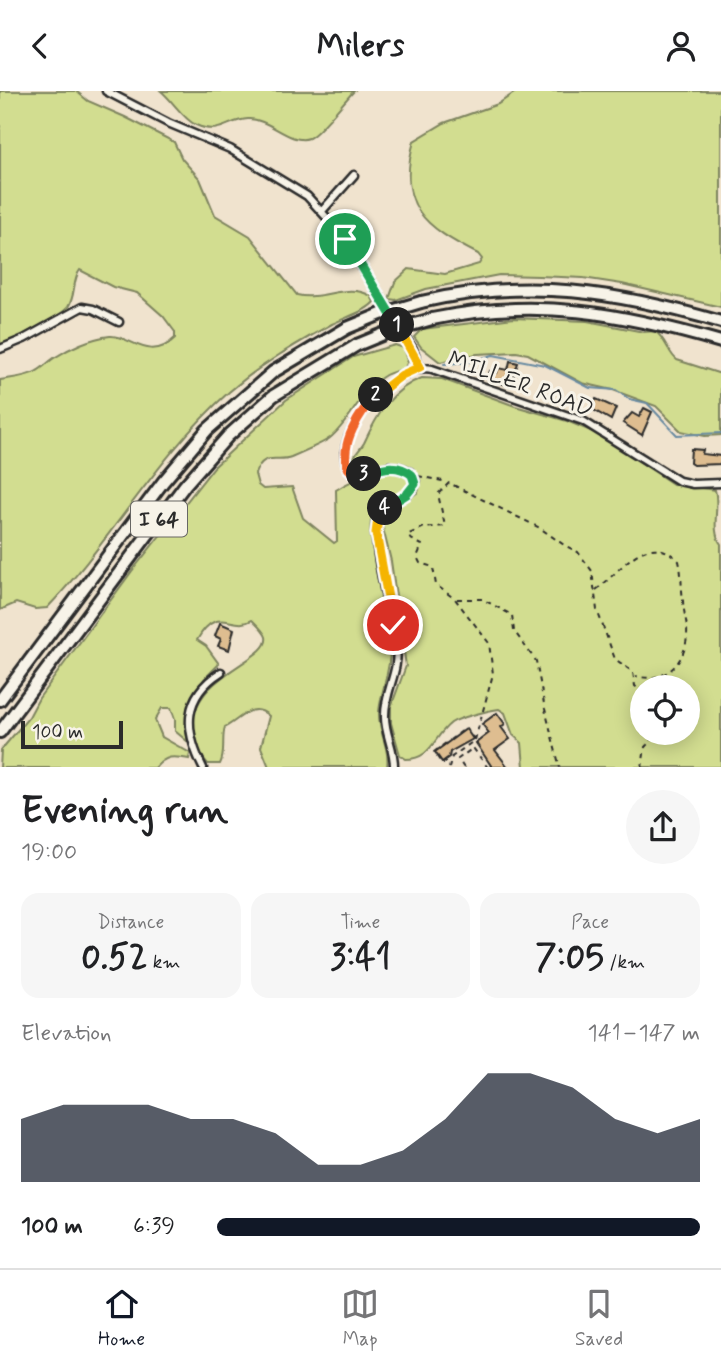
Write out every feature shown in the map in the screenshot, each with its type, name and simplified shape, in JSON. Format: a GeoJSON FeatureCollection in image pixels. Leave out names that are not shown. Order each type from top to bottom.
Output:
{"type":"FeatureCollection","features":[{"type":"Feature","properties":{"kind":"highway","name":"I 64"},"geometry":{"type":"LineString","coordinates":[[0,700],[163,482],[207,430],[273,372],[347,328],[421,302],[491,290],[566,289],[636,300],[721,322]]}},
{"type":"Feature","properties":{"kind":"highway","name":"I 64"},"geometry":{"type":"LineString","coordinates":[[0,732],[177,496],[228,436],[273,396],[357,345],[432,319],[503,308],[576,309],[645,321],[721,342]]}},
{"type":"Feature","properties":{"kind":"street"},"geometry":{"type":"LineString","coordinates":[[106,91],[168,123],[230,149],[307,196],[345,239],[413,349],[420,367],[402,375],[371,400],[352,432],[345,456],[348,468],[354,474],[396,467],[410,472],[415,482],[411,491],[384,508],[376,524],[378,552],[396,648],[397,663],[385,711],[394,767]]}},
{"type":"Feature","properties":{"kind":"street"},"geometry":{"type":"LineString","coordinates":[[322,211],[354,176]]}},
{"type":"Feature","properties":{"kind":"street"},"geometry":{"type":"LineString","coordinates":[[0,349],[82,307],[93,309],[119,322]]}},
{"type":"Feature","properties":{"kind":"street","name":"MILLER ROAD"},"geometry":{"type":"LineString","coordinates":[[420,367],[583,421],[679,481],[721,483]]}},
{"type":"Feature","properties":{"kind":"street"},"geometry":{"type":"LineString","coordinates":[[203,767],[191,741],[189,719],[201,690],[221,672]]}},
{"type":"Feature","properties":{"kind":"path"},"geometry":{"type":"LineString","coordinates":[[417,476],[449,483],[540,528],[578,552],[592,571],[597,610],[615,659],[634,675]]}},
{"type":"Feature","properties":{"kind":"path"},"geometry":{"type":"LineString","coordinates":[[449,483],[438,494],[445,526],[422,528],[409,534],[409,538],[422,545],[418,560],[433,566],[436,585],[455,599],[462,612],[486,637],[491,656],[493,674],[475,740],[442,764],[434,752],[466,728],[475,740]]}},
{"type":"Feature","properties":{"kind":"path"},"geometry":{"type":"LineString","coordinates":[[596,590],[639,552],[648,549],[673,554],[678,561],[687,630],[685,646],[676,666],[662,675]]}},
{"type":"Feature","properties":{"kind":"path"},"geometry":{"type":"LineString","coordinates":[[455,599],[482,599],[512,615],[513,631],[536,661],[560,767]]}},
{"type":"Feature","properties":{"kind":"path"},"geometry":{"type":"LineString","coordinates":[[642,767],[647,745]]}},
{"type":"Feature","properties":{"kind":"path"},"geometry":{"type":"LineString","coordinates":[[463,767],[458,759],[473,748],[489,767]]}},
{"type":"Feature","properties":{"kind":"path"},"geometry":{"type":"LineString","coordinates":[[459,751],[463,755]]}},
{"type":"Feature","properties":{"kind":"path"},"geometry":{"type":"LineString","coordinates":[[449,767],[452,756]]}},
{"type":"Feature","properties":{"kind":"green space"},"geometry":{"type":"Polygon","coordinates":[[[0,91],[76,91],[88,101],[174,142],[182,159],[200,179],[215,215],[250,236],[297,295],[316,296],[353,291],[371,296],[374,302],[279,355],[229,392],[203,417],[157,470],[71,582],[47,608],[35,609],[16,603],[0,610],[0,380],[33,373],[66,351],[95,339],[117,337],[140,346],[157,348],[175,338],[175,332],[163,316],[137,293],[113,287],[80,270],[72,298],[64,311],[0,346],[0,91]]]}},
{"type":"Feature","properties":{"kind":"green space"},"geometry":{"type":"Polygon","coordinates":[[[161,91],[354,91],[319,131],[302,139],[248,119],[218,128],[204,128],[187,119],[161,91]]]}},
{"type":"Feature","properties":{"kind":"green space"},"geometry":{"type":"Polygon","coordinates":[[[517,91],[721,91],[721,307],[622,284],[583,278],[499,275],[426,289],[396,300],[389,299],[395,282],[409,269],[445,274],[479,264],[482,259],[443,234],[419,212],[412,198],[409,182],[409,163],[414,141],[444,123],[498,104],[517,91]]]}},
{"type":"Feature","properties":{"kind":"green space"},"geometry":{"type":"Polygon","coordinates":[[[514,318],[587,321],[644,332],[655,331],[677,360],[721,374],[721,435],[705,436],[681,431],[656,406],[613,390],[582,383],[528,354],[477,354],[440,362],[421,347],[414,337],[422,329],[514,318]]]}},
{"type":"Feature","properties":{"kind":"green space"},"geometry":{"type":"Polygon","coordinates":[[[395,345],[404,348],[408,360],[405,368],[386,375],[369,389],[330,438],[291,457],[266,460],[255,474],[258,485],[263,489],[292,487],[303,518],[334,543],[337,541],[336,490],[364,476],[387,471],[405,475],[410,483],[405,490],[378,507],[371,521],[370,533],[390,651],[379,712],[387,767],[269,767],[261,747],[269,716],[257,710],[246,713],[225,727],[220,764],[208,764],[199,751],[194,736],[193,725],[197,707],[218,681],[264,645],[266,637],[252,620],[245,623],[212,623],[197,640],[206,646],[219,664],[204,679],[194,696],[185,726],[188,742],[175,731],[171,708],[162,708],[155,720],[162,737],[190,753],[189,759],[170,757],[156,767],[0,767],[1,750],[29,717],[39,698],[132,571],[214,467],[286,400],[353,357],[395,345]]]}},
{"type":"Feature","properties":{"kind":"green space"},"geometry":{"type":"Polygon","coordinates":[[[422,378],[442,379],[598,434],[673,484],[715,490],[716,532],[721,544],[721,767],[524,767],[522,743],[513,735],[505,713],[499,709],[451,723],[427,751],[415,758],[406,759],[400,755],[391,723],[391,707],[406,666],[391,561],[382,524],[387,513],[418,492],[421,482],[416,473],[403,463],[357,469],[352,462],[386,405],[402,389],[422,378]]]}},
{"type":"Feature","properties":{"kind":"building"},"geometry":{"type":"Polygon","coordinates":[[[510,361],[518,363],[510,386],[487,379],[490,371],[497,373],[498,368],[508,370],[510,361]]]}},
{"type":"Feature","properties":{"kind":"building"},"geometry":{"type":"Polygon","coordinates":[[[596,399],[616,408],[611,420],[592,409],[596,399]]]}},
{"type":"Feature","properties":{"kind":"building"},"geometry":{"type":"Polygon","coordinates":[[[644,408],[652,412],[642,435],[623,423],[632,413],[639,417],[644,408]]]}},
{"type":"Feature","properties":{"kind":"building"},"geometry":{"type":"Polygon","coordinates":[[[691,449],[703,450],[702,454],[721,456],[721,464],[693,465],[690,463],[691,449]]]}},
{"type":"Feature","properties":{"kind":"building"},"geometry":{"type":"Polygon","coordinates":[[[220,623],[234,629],[229,650],[218,646],[221,639],[215,636],[220,623]]]}},
{"type":"Feature","properties":{"kind":"building"},"geometry":{"type":"Polygon","coordinates":[[[497,713],[505,724],[501,727],[510,739],[495,750],[508,767],[492,767],[476,743],[489,733],[482,724],[497,713]]]}},
{"type":"Feature","properties":{"kind":"building"},"geometry":{"type":"Polygon","coordinates":[[[466,729],[473,739],[450,752],[449,757],[442,762],[435,752],[466,729]]]}},
{"type":"Feature","properties":{"kind":"waterway"},"geometry":{"type":"LineString","coordinates":[[444,364],[469,362],[493,355],[545,365],[590,388],[616,390],[629,399],[647,403],[677,435],[721,433]]}},
{"type":"Feature","properties":{"kind":"route"},"geometry":{"type":"LineString","coordinates":[[345,239],[413,349],[420,367],[402,375],[371,400],[352,432],[345,456],[346,464],[354,474],[364,474],[389,466],[406,470],[414,478],[414,488],[384,508],[376,524],[378,552],[393,625]]}}]}
